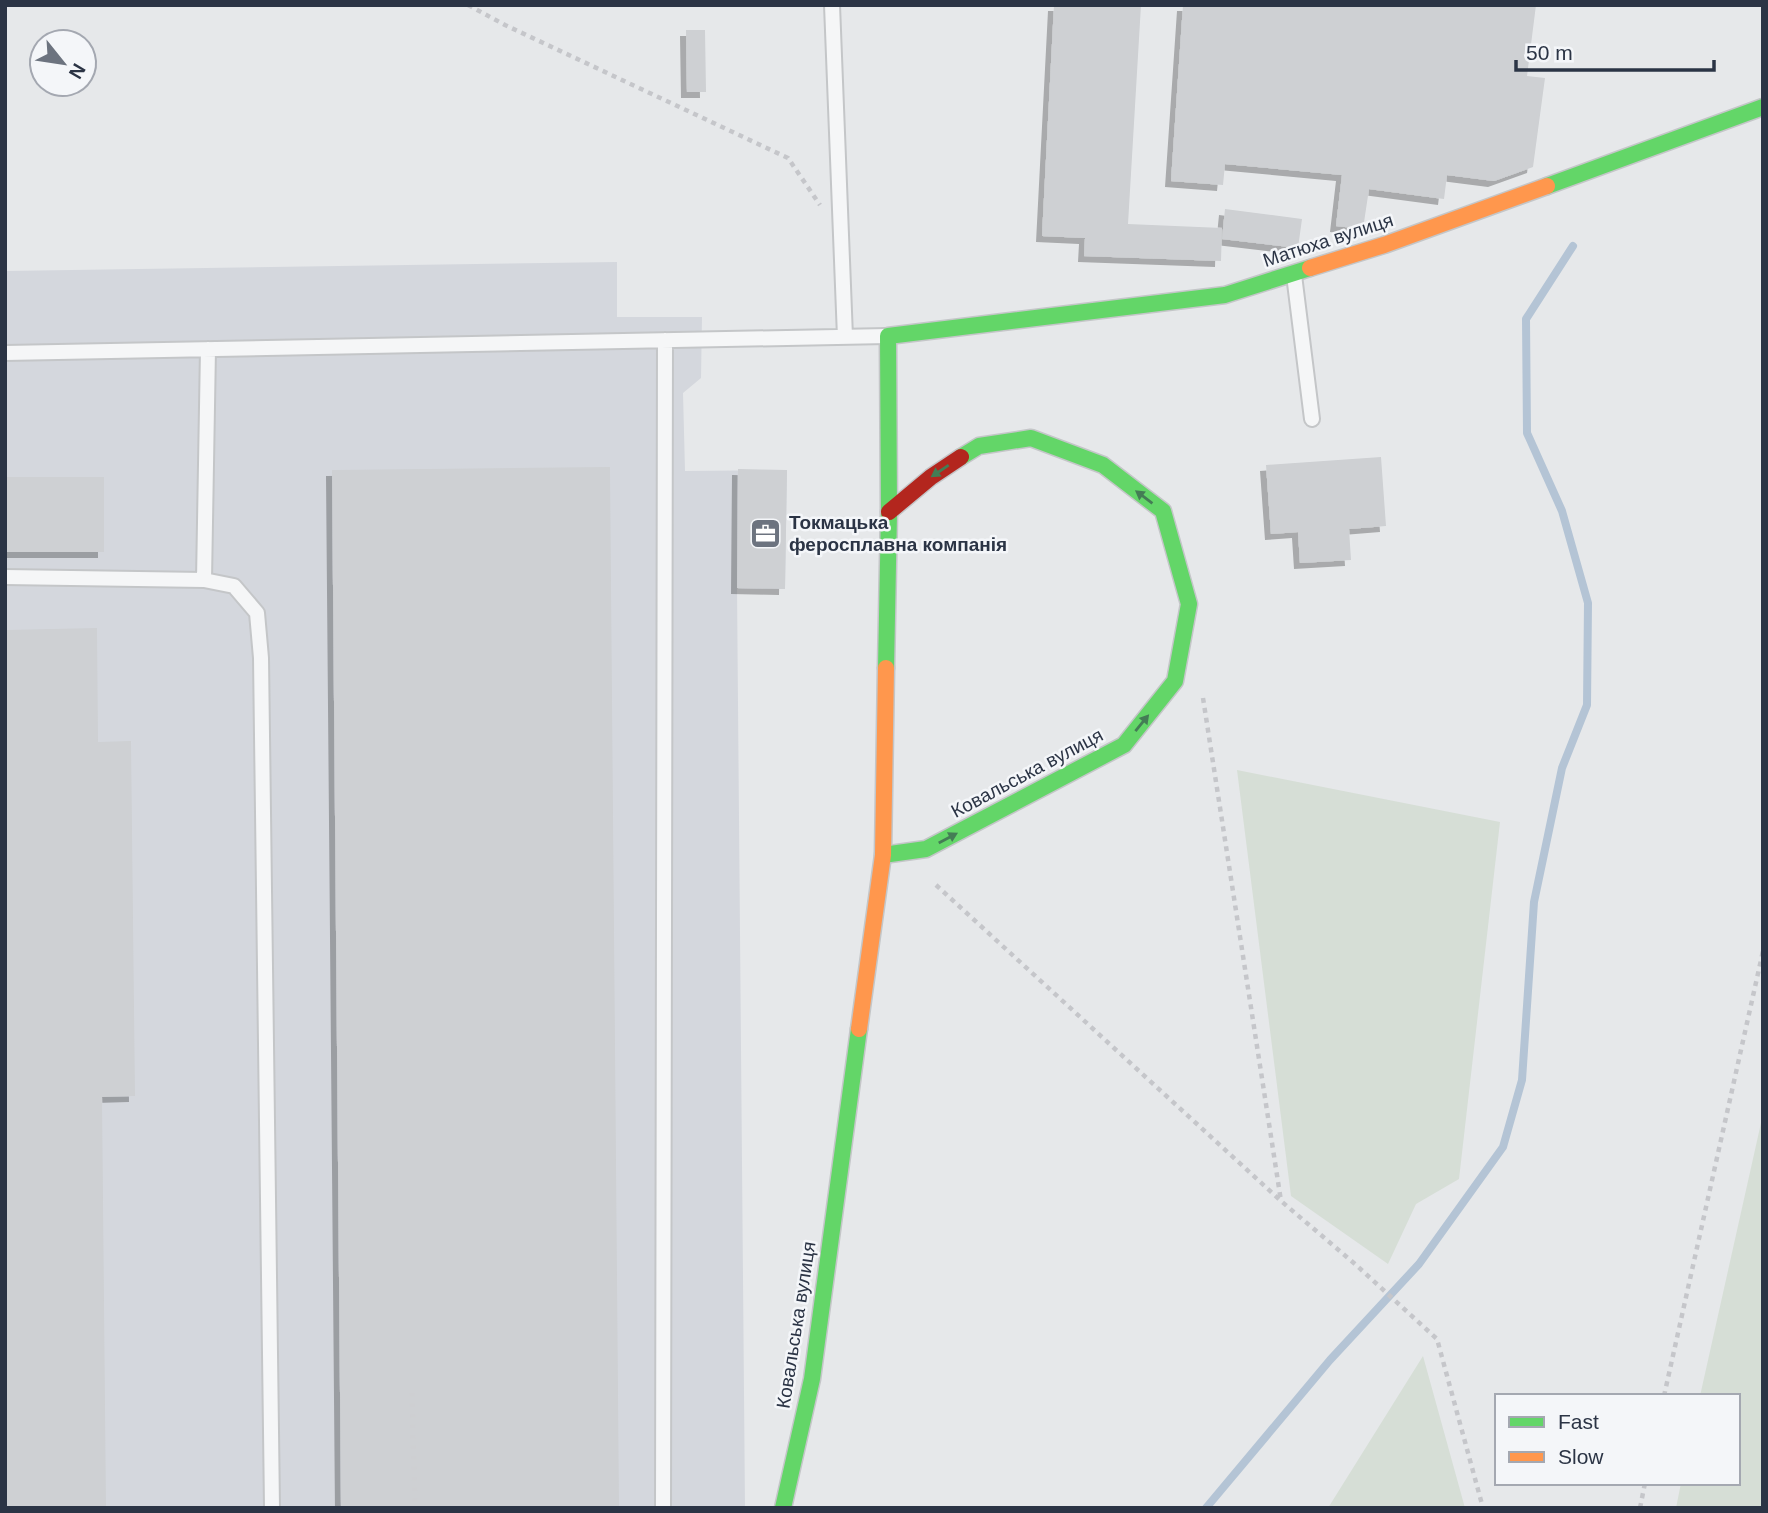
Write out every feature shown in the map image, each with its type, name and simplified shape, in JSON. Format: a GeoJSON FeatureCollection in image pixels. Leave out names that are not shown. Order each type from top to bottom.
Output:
{"type":"FeatureCollection","features":[{"type":"Feature","properties":{"kind":"street","name":"Матюха вулиця"},"geometry":{"type":"LineString","coordinates":[[888,336],[1226,295],[1384,245],[1763,107]]}},
{"type":"Feature","properties":{"kind":"street","name":"Ковальська вулиця"},"geometry":{"type":"LineString","coordinates":[[783,1508],[812,1379],[883,855],[889,512],[888,336]]}},
{"type":"Feature","properties":{"kind":"street","name":"Ковальська вулиця"},"geometry":{"type":"LineString","coordinates":[[883,855],[926,849],[1124,745],[1175,681],[1189,604],[1163,511],[1103,466],[1031,438],[979,446],[932,477],[889,512]]}},
{"type":"Feature","properties":{"kind":"lane"},"geometry":{"type":"LineString","coordinates":[[832,5],[845,337]]}},
{"type":"Feature","properties":{"kind":"lane"},"geometry":{"type":"LineString","coordinates":[[1294,274],[1312,419]]}},
{"type":"Feature","properties":{"kind":"lane"},"geometry":{"type":"LineString","coordinates":[[5,353],[888,336]]}},
{"type":"Feature","properties":{"kind":"lane"},"geometry":{"type":"LineString","coordinates":[[663,1508],[665,340]]}},
{"type":"Feature","properties":{"kind":"lane"},"geometry":{"type":"LineString","coordinates":[[204,580],[208,349]]}},
{"type":"Feature","properties":{"kind":"lane"},"geometry":{"type":"LineString","coordinates":[[5,577],[204,580],[234,586],[257,613],[261,658],[272,1508]]}},
{"type":"Feature","properties":{"kind":"path"},"geometry":{"type":"LineString","coordinates":[[468,5],[788,158],[842,239]]}},
{"type":"Feature","properties":{"kind":"path"},"geometry":{"type":"LineString","coordinates":[[1201,685],[1281,1201]]}},
{"type":"Feature","properties":{"kind":"path"},"geometry":{"type":"LineString","coordinates":[[936,885],[1281,1201],[1437,1339],[1483,1508]]}},
{"type":"Feature","properties":{"kind":"path"},"geometry":{"type":"LineString","coordinates":[[1664,1394],[1763,951]]}},
{"type":"Feature","properties":{"kind":"path"},"geometry":{"type":"LineString","coordinates":[[1640,1508],[1645,1485]]}},
{"type":"Feature","properties":{"kind":"shaded area"},"geometry":{"type":"Polygon","coordinates":[[[617,262],[617,317],[702,317],[701,378],[683,393],[685,471],[787,470],[785,589],[737,588],[745,1508],[5,1508],[5,271],[617,262]]]}},
{"type":"Feature","properties":{"kind":"shaded area"},"geometry":{"type":"Polygon","coordinates":[[[1237,770],[1500,822],[1459,1179],[1416,1204],[1388,1264],[1291,1196],[1237,770]]]}},
{"type":"Feature","properties":{"kind":"shaded area"},"geometry":{"type":"Polygon","coordinates":[[[1763,1114],[1763,1508],[1676,1508],[1681,1485],[1740,1485],[1740,1394],[1700,1394],[1763,1114]]]}},
{"type":"Feature","properties":{"kind":"shaded area"},"geometry":{"type":"Polygon","coordinates":[[[1423,1356],[1465,1508],[1328,1508],[1423,1356]]]}},
{"type":"Feature","properties":{"kind":"building"},"geometry":{"type":"Polygon","coordinates":[[[1054,5],[1141,5],[1128,224],[1222,228],[1221,261],[1084,256],[1085,238],[1042,236],[1054,5]]]}},
{"type":"Feature","properties":{"kind":"building"},"geometry":{"type":"Polygon","coordinates":[[[1183,5],[1536,5],[1527,76],[1545,78],[1533,167],[1494,181],[1447,175],[1444,199],[1369,189],[1363,229],[1336,226],[1342,175],[1225,164],[1223,185],[1171,181],[1183,5]]]}},
{"type":"Feature","properties":{"kind":"building"},"geometry":{"type":"Polygon","coordinates":[[[686,30],[705,30],[706,92],[687,92],[686,30]]]}},
{"type":"Feature","properties":{"kind":"building"},"geometry":{"type":"Polygon","coordinates":[[[1225,209],[1302,219],[1298,248],[1222,239],[1225,209]]]}},
{"type":"Feature","properties":{"kind":"building"},"geometry":{"type":"Polygon","coordinates":[[[1381,457],[1386,526],[1349,529],[1351,560],[1300,563],[1298,532],[1271,534],[1266,465],[1381,457]]]}},
{"type":"Feature","properties":{"kind":"building"},"geometry":{"type":"Polygon","coordinates":[[[610,467],[619,1508],[341,1508],[332,470],[610,467]]]}},
{"type":"Feature","properties":{"kind":"building"},"geometry":{"type":"Polygon","coordinates":[[[738,469],[787,470],[785,589],[737,588],[738,469]]]}},
{"type":"Feature","properties":{"kind":"building"},"geometry":{"type":"Polygon","coordinates":[[[5,477],[104,477],[104,552],[5,552],[5,477]]]}},
{"type":"Feature","properties":{"kind":"building"},"geometry":{"type":"Polygon","coordinates":[[[97,628],[98,742],[131,741],[135,1096],[102,1097],[106,1508],[5,1508],[5,630],[97,628]]]}},
{"type":"Feature","properties":{"kind":"waterway"},"geometry":{"type":"LineString","coordinates":[[1206,1508],[1330,1360],[1419,1264],[1503,1147],[1522,1080],[1534,902],[1562,768],[1587,705],[1588,603],[1562,511],[1527,433],[1526,319],[1573,246]]}},
{"type":"Feature","properties":{"kind":"railway"},"geometry":{"type":"LineString","coordinates":[[412,1393],[415,1508]]}},
{"type":"Feature","properties":{"kind":"traffic: fast"},"geometry":{"type":"LineString","coordinates":[[1547,186],[1763,107]]}},
{"type":"Feature","properties":{"kind":"traffic: fast"},"geometry":{"type":"LineString","coordinates":[[886,668],[888,336],[1225,295],[1310,268]]}},
{"type":"Feature","properties":{"kind":"traffic: fast"},"geometry":{"type":"LineString","coordinates":[[883,855],[926,849],[1124,745],[1175,681],[1189,604],[1163,511],[1103,465],[1031,438],[979,446],[961,457]]}},
{"type":"Feature","properties":{"kind":"traffic: fast"},"geometry":{"type":"LineString","coordinates":[[783,1508],[812,1379],[859,1029]]}},
{"type":"Feature","properties":{"kind":"traffic: slow"},"geometry":{"type":"LineString","coordinates":[[1310,268],[1384,245],[1547,186]]}},
{"type":"Feature","properties":{"kind":"traffic: slow"},"geometry":{"type":"LineString","coordinates":[[859,1029],[883,855],[886,668]]}},
{"type":"Feature","properties":{"kind":"traffic: jam"},"geometry":{"type":"LineString","coordinates":[[889,512],[931,477],[961,457]]}},
{"type":"Feature","properties":{"kind":"place","name":"Токмацька феросплавна компанія"},"geometry":{"type":"Point","coordinates":[766,533]}}]}
